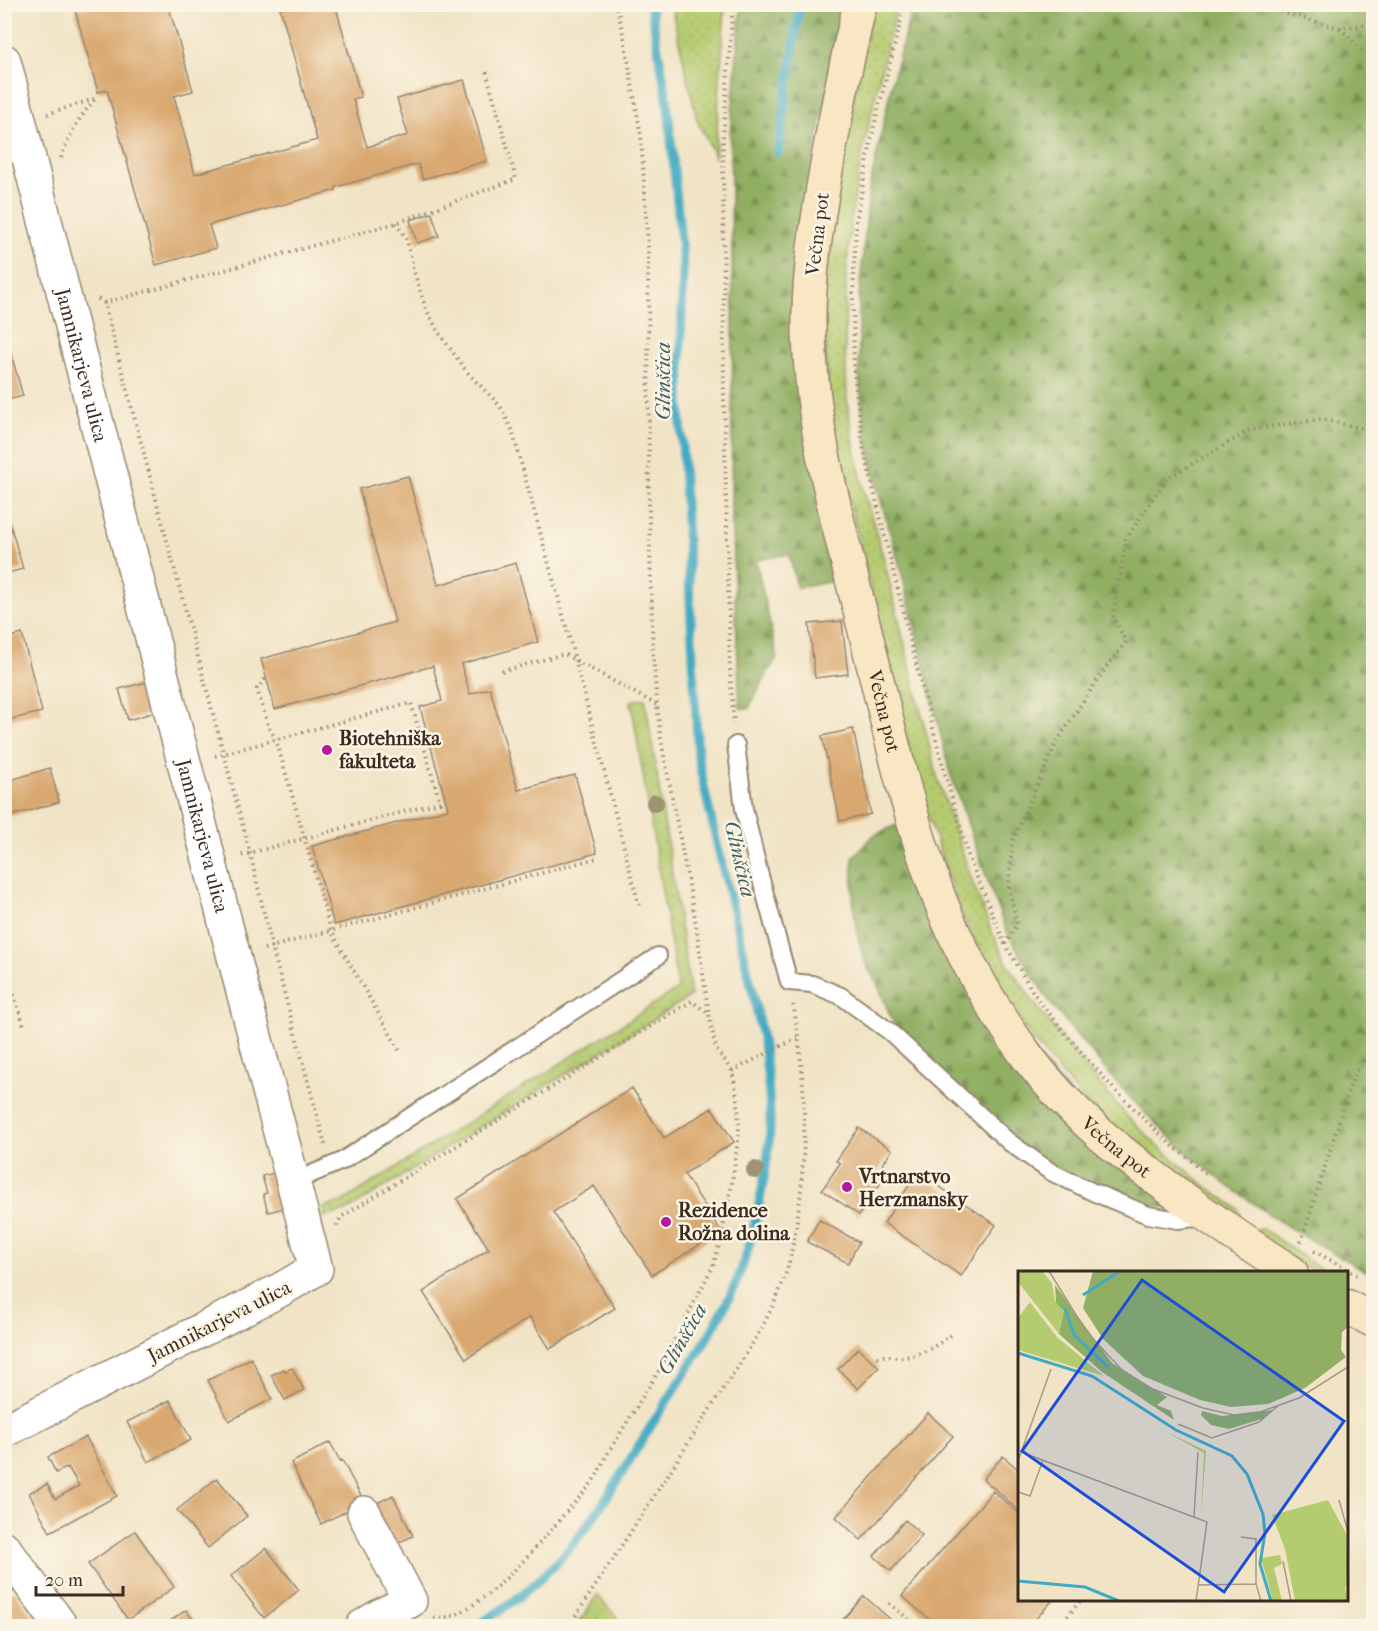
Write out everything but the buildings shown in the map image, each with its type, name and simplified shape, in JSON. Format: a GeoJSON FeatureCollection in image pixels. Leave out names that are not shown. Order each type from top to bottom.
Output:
{"type":"FeatureCollection","features":[{"type":"Feature","properties":{"kind":"main road","name":"Večna pot"},"geometry":{"type":"LineString","coordinates":[[860,4],[829,148],[815,233],[809,310],[811,380],[824,456],[846,555],[913,816],[939,896],[968,960],[997,1012],[1031,1061],[1068,1104],[1107,1140],[1238,1238],[1301,1261]]}},
{"type":"Feature","properties":{"kind":"main road"},"geometry":{"type":"LineString","coordinates":[[1348,1307],[1374,1321]]}},
{"type":"Feature","properties":{"kind":"street","name":"Jamnikarjeva ulica"},"geometry":{"type":"LineString","coordinates":[[4,61],[17,143],[82,305],[185,764],[316,1269],[280,1290],[4,1431]]}},
{"type":"Feature","properties":{"kind":"street"},"geometry":{"type":"LineString","coordinates":[[363,1626],[410,1601],[364,1513]]}},
{"type":"Feature","properties":{"kind":"street"},"geometry":{"type":"LineString","coordinates":[[4,1548],[61,1626]]}},
{"type":"Feature","properties":{"kind":"lane"},"geometry":{"type":"LineString","coordinates":[[736,745],[744,809],[789,982],[812,984],[841,996],[890,1032],[1009,1142],[1051,1172],[1148,1215],[1178,1220],[1208,1216]]}},
{"type":"Feature","properties":{"kind":"lane"},"geometry":{"type":"LineString","coordinates":[[293,1182],[342,1161],[658,956]]}},
{"type":"Feature","properties":{"kind":"path"},"geometry":{"type":"LineString","coordinates":[[410,1601],[420,1612],[432,1617],[444,1618],[460,1614],[526,1560],[597,1475],[658,1372],[713,1266],[732,1183],[739,1132],[738,1101],[732,1071],[716,1049],[709,1015],[694,912],[657,705],[653,655],[649,516],[648,246],[641,136],[616,4]]}},
{"type":"Feature","properties":{"kind":"path"},"geometry":{"type":"LineString","coordinates":[[733,4],[723,138],[724,388],[730,673],[736,745]]}},
{"type":"Feature","properties":{"kind":"path"},"geometry":{"type":"LineString","coordinates":[[905,4],[874,126],[856,221],[853,295],[854,372],[863,446],[913,652],[969,858],[1005,945],[1034,994],[1114,1089],[1167,1142],[1213,1179]]}},
{"type":"Feature","properties":{"kind":"path"},"geometry":{"type":"LineString","coordinates":[[1252,4],[1339,28],[1374,24]]}},
{"type":"Feature","properties":{"kind":"path"},"geometry":{"type":"LineString","coordinates":[[1339,28],[1374,62]]}},
{"type":"Feature","properties":{"kind":"path"},"geometry":{"type":"LineString","coordinates":[[82,305],[104,303],[396,224],[516,179],[486,71]]}},
{"type":"Feature","properties":{"kind":"path"},"geometry":{"type":"LineString","coordinates":[[17,143],[95,99],[78,119],[58,165]]}},
{"type":"Feature","properties":{"kind":"path"},"geometry":{"type":"LineString","coordinates":[[396,224],[407,240],[426,309],[439,333],[467,372],[500,406],[512,430],[639,905]]}},
{"type":"Feature","properties":{"kind":"path"},"geometry":{"type":"LineString","coordinates":[[82,305],[104,303]]}},
{"type":"Feature","properties":{"kind":"path"},"geometry":{"type":"LineString","coordinates":[[104,303],[331,1166]]}},
{"type":"Feature","properties":{"kind":"path"},"geometry":{"type":"LineString","coordinates":[[1005,945],[1017,924],[1009,887],[1012,842],[1056,743],[1102,673],[1126,642],[1113,616],[1126,539],[1166,479],[1250,430],[1323,419],[1374,431]]}},
{"type":"Feature","properties":{"kind":"path"},"geometry":{"type":"LineString","coordinates":[[502,671],[564,654],[657,705]]}},
{"type":"Feature","properties":{"kind":"path"},"geometry":{"type":"LineString","coordinates":[[265,679],[257,688],[276,739],[331,931],[401,1053]]}},
{"type":"Feature","properties":{"kind":"path"},"geometry":{"type":"LineString","coordinates":[[185,764],[411,703],[440,802],[210,864]]}},
{"type":"Feature","properties":{"kind":"path"},"geometry":{"type":"LineString","coordinates":[[234,957],[597,858]]}},
{"type":"Feature","properties":{"kind":"path"},"geometry":{"type":"LineString","coordinates":[[4,966],[24,1025]]}},
{"type":"Feature","properties":{"kind":"path"},"geometry":{"type":"LineString","coordinates":[[569,1626],[742,1360],[767,1316],[784,1278],[794,1239],[803,1173],[805,1121],[799,1037],[789,982]]}},
{"type":"Feature","properties":{"kind":"path"},"geometry":{"type":"LineString","coordinates":[[336,1227],[341,1217],[692,1002],[709,1015]]}},
{"type":"Feature","properties":{"kind":"path"},"geometry":{"type":"LineString","coordinates":[[732,1071],[799,1037]]}},
{"type":"Feature","properties":{"kind":"path"},"geometry":{"type":"LineString","coordinates":[[1291,1237],[1300,1243],[1354,1074],[1374,1049]]}},
{"type":"Feature","properties":{"kind":"path"},"geometry":{"type":"LineString","coordinates":[[1301,1261],[1337,1271]]}},
{"type":"Feature","properties":{"kind":"path"},"geometry":{"type":"LineString","coordinates":[[1348,1274],[1363,1278]]}},
{"type":"Feature","properties":{"kind":"path"},"geometry":{"type":"LineString","coordinates":[[877,1357],[886,1355],[904,1357],[919,1354],[953,1334]]}},
{"type":"Feature","properties":{"kind":"path"},"geometry":{"type":"LineString","coordinates":[[1060,1626],[1079,1601]]}},
{"type":"Feature","properties":{"kind":"path"},"geometry":{"type":"LineString","coordinates":[[889,1603],[916,1626]]}},
{"type":"Feature","properties":{"kind":"green space"},"geometry":{"type":"Polygon","coordinates":[[[671,5],[725,5],[715,157],[697,120],[671,5]]]}},
{"type":"Feature","properties":{"kind":"green space"},"geometry":{"type":"Polygon","coordinates":[[[741,5],[846,5],[814,155],[840,580],[797,588],[789,554],[756,560],[777,657],[748,709],[740,708],[731,510],[733,317],[730,134],[741,5]]]}},
{"type":"Feature","properties":{"kind":"green space"},"geometry":{"type":"Polygon","coordinates":[[[873,5],[899,5],[889,36],[861,158],[851,220],[846,278],[847,400],[863,488],[884,560],[936,773],[990,928],[1007,963],[1034,1003],[1126,1115],[1202,1183],[1237,1208],[1240,1215],[1239,1221],[1092,1110],[1033,1040],[984,961],[955,898],[927,812],[900,712],[829,416],[822,306],[846,136],[873,5]]]}},
{"type":"Feature","properties":{"kind":"green space"},"geometry":{"type":"Polygon","coordinates":[[[913,5],[1373,5],[1373,1275],[1276,1219],[1227,1185],[1186,1152],[1149,1117],[1114,1080],[1051,1004],[1006,930],[991,890],[950,773],[901,570],[876,484],[862,408],[859,373],[859,296],[869,190],[894,74],[913,5]]]}},
{"type":"Feature","properties":{"kind":"green space"},"geometry":{"type":"Polygon","coordinates":[[[645,698],[691,996],[346,1211],[323,1217],[323,1208],[342,1202],[678,989],[631,701],[645,698]]]}},
{"type":"Feature","properties":{"kind":"green space"},"geometry":{"type":"Polygon","coordinates":[[[896,825],[946,951],[1170,1208],[1139,1203],[1081,1180],[1033,1154],[901,1039],[860,947],[855,921],[853,883],[853,857],[874,835],[896,825]]]}},
{"type":"Feature","properties":{"kind":"green space"},"geometry":{"type":"Polygon","coordinates":[[[1263,1229],[1328,1271],[1313,1271],[1278,1250],[1256,1230],[1263,1229]]]}},
{"type":"Feature","properties":{"kind":"green space"},"geometry":{"type":"Polygon","coordinates":[[[597,1595],[625,1626],[577,1626],[597,1595]]]}},
{"type":"Feature","properties":{"kind":"waterway","name":"Glinščica"},"geometry":{"type":"LineString","coordinates":[[476,1626],[531,1587],[573,1544],[608,1495],[698,1354],[729,1298],[742,1268],[756,1216],[769,1145],[769,1094],[760,1029],[698,757],[680,403],[683,263],[667,98],[650,4]]}},
{"type":"Feature","properties":{"kind":"waterway"},"geometry":{"type":"LineString","coordinates":[[778,153],[800,4]]}},
{"type":"Feature","properties":{"kind":"place","name":"Biotehniška fakulteta"},"geometry":{"type":"Point","coordinates":[327,750]}},
{"type":"Feature","properties":{"kind":"place","name":"Vrtnarstvo Herzmansky"},"geometry":{"type":"Point","coordinates":[847,1187]}},
{"type":"Feature","properties":{"kind":"place","name":"Rezidence Rožna dolina"},"geometry":{"type":"Point","coordinates":[666,1222]}}]}
